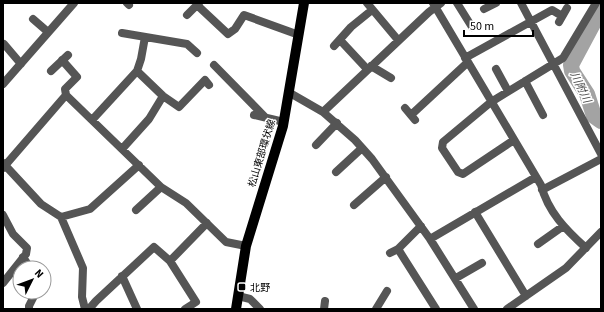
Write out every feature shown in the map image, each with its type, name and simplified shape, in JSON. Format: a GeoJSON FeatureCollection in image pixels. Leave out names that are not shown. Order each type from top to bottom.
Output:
{"type":"FeatureCollection","features":[{"type":"Feature","properties":{"kind":"main road","name":"松山東部環状線"},"geometry":{"type":"LineString","coordinates":[[236,309],[246,246],[284,122],[304,3]]}},
{"type":"Feature","properties":{"kind":"street"},"geometry":{"type":"LineString","coordinates":[[3,84],[72,3]]}},
{"type":"Feature","properties":{"kind":"street"},"geometry":{"type":"LineString","coordinates":[[457,3],[472,27]]}},
{"type":"Feature","properties":{"kind":"street"},"geometry":{"type":"LineString","coordinates":[[484,9],[496,3]]}},
{"type":"Feature","properties":{"kind":"street"},"geometry":{"type":"LineString","coordinates":[[521,3],[601,154]]}},
{"type":"Feature","properties":{"kind":"street"},"geometry":{"type":"LineString","coordinates":[[514,140],[463,174],[458,172],[442,148],[443,142],[491,102],[563,58],[596,3]]}},
{"type":"Feature","properties":{"kind":"street"},"geometry":{"type":"LineString","coordinates":[[187,15],[198,4],[228,34],[235,29],[244,15],[299,35]]}},
{"type":"Feature","properties":{"kind":"street"},"geometry":{"type":"LineString","coordinates":[[323,112],[436,4],[466,60],[536,176],[562,227],[586,248]]}},
{"type":"Feature","properties":{"kind":"street"},"geometry":{"type":"LineString","coordinates":[[334,46],[370,6],[398,40]]}},
{"type":"Feature","properties":{"kind":"street"},"geometry":{"type":"LineString","coordinates":[[410,114],[466,60],[531,21],[551,7],[561,19],[567,8]]}},
{"type":"Feature","properties":{"kind":"street"},"geometry":{"type":"LineString","coordinates":[[33,19],[48,32]]}},
{"type":"Feature","properties":{"kind":"street"},"geometry":{"type":"LineString","coordinates":[[122,33],[187,44],[197,53]]}},
{"type":"Feature","properties":{"kind":"street"},"geometry":{"type":"LineString","coordinates":[[92,120],[137,71],[145,37]]}},
{"type":"Feature","properties":{"kind":"street"},"geometry":{"type":"LineString","coordinates":[[340,40],[369,68],[391,78]]}},
{"type":"Feature","properties":{"kind":"street"},"geometry":{"type":"LineString","coordinates":[[4,44],[21,64]]}},
{"type":"Feature","properties":{"kind":"street"},"geometry":{"type":"LineString","coordinates":[[51,71],[66,58],[77,77],[65,88],[66,95],[161,186],[186,203],[226,242],[246,246]]}},
{"type":"Feature","properties":{"kind":"street"},"geometry":{"type":"LineString","coordinates":[[214,65],[265,117]]}},
{"type":"Feature","properties":{"kind":"street"},"geometry":{"type":"LineString","coordinates":[[496,69],[508,91]]}},
{"type":"Feature","properties":{"kind":"street"},"geometry":{"type":"LineString","coordinates":[[137,71],[163,96],[179,106],[205,80],[209,85]]}},
{"type":"Feature","properties":{"kind":"street"},"geometry":{"type":"LineString","coordinates":[[525,81],[543,115]]}},
{"type":"Feature","properties":{"kind":"street"},"geometry":{"type":"LineString","coordinates":[[290,93],[323,112],[362,148],[386,177],[421,226],[456,278],[474,309]]}},
{"type":"Feature","properties":{"kind":"street"},"geometry":{"type":"LineString","coordinates":[[66,95],[4,165],[41,204],[61,217],[83,268],[82,297],[85,309]]}},
{"type":"Feature","properties":{"kind":"street"},"geometry":{"type":"LineString","coordinates":[[122,149],[149,119],[163,96]]}},
{"type":"Feature","properties":{"kind":"street"},"geometry":{"type":"LineString","coordinates":[[254,115],[284,122]]}},
{"type":"Feature","properties":{"kind":"street"},"geometry":{"type":"LineString","coordinates":[[316,146],[337,124]]}},
{"type":"Feature","properties":{"kind":"street"},"geometry":{"type":"LineString","coordinates":[[336,172],[362,148]]}},
{"type":"Feature","properties":{"kind":"street"},"geometry":{"type":"LineString","coordinates":[[542,190],[601,159]]}},
{"type":"Feature","properties":{"kind":"street"},"geometry":{"type":"LineString","coordinates":[[61,217],[90,209],[139,165]]}},
{"type":"Feature","properties":{"kind":"street"},"geometry":{"type":"LineString","coordinates":[[430,239],[536,176]]}},
{"type":"Feature","properties":{"kind":"street"},"geometry":{"type":"LineString","coordinates":[[354,205],[386,177]]}},
{"type":"Feature","properties":{"kind":"street"},"geometry":{"type":"LineString","coordinates":[[136,210],[161,186]]}},
{"type":"Feature","properties":{"kind":"street"},"geometry":{"type":"LineString","coordinates":[[475,212],[526,296]]}},
{"type":"Feature","properties":{"kind":"street"},"geometry":{"type":"LineString","coordinates":[[3,215],[13,234],[27,248],[23,257],[4,281]]}},
{"type":"Feature","properties":{"kind":"street"},"geometry":{"type":"LineString","coordinates":[[170,261],[207,223]]}},
{"type":"Feature","properties":{"kind":"street"},"geometry":{"type":"LineString","coordinates":[[421,226],[394,251],[436,309]]}},
{"type":"Feature","properties":{"kind":"street"},"geometry":{"type":"LineString","coordinates":[[538,244],[562,227]]}},
{"type":"Feature","properties":{"kind":"street"},"geometry":{"type":"LineString","coordinates":[[507,309],[566,268],[601,232]]}},
{"type":"Feature","properties":{"kind":"street"},"geometry":{"type":"LineString","coordinates":[[90,309],[122,276],[154,247],[170,261],[196,302],[185,309]]}},
{"type":"Feature","properties":{"kind":"street"},"geometry":{"type":"LineString","coordinates":[[456,278],[482,263]]}},
{"type":"Feature","properties":{"kind":"street"},"geometry":{"type":"LineString","coordinates":[[122,276],[137,309]]}},
{"type":"Feature","properties":{"kind":"street"},"geometry":{"type":"LineString","coordinates":[[376,309],[387,291]]}},
{"type":"Feature","properties":{"kind":"street"},"geometry":{"type":"LineString","coordinates":[[238,296],[250,299],[260,309]]}},
{"type":"Feature","properties":{"kind":"waterway","name":"川附川"},"geometry":{"type":"LineString","coordinates":[[601,9],[571,65],[572,71],[587,94],[594,116],[601,121]]}},
{"type":"Feature","properties":{"kind":"place","name":"北野"},"geometry":{"type":"Point","coordinates":[242,287]}}]}
